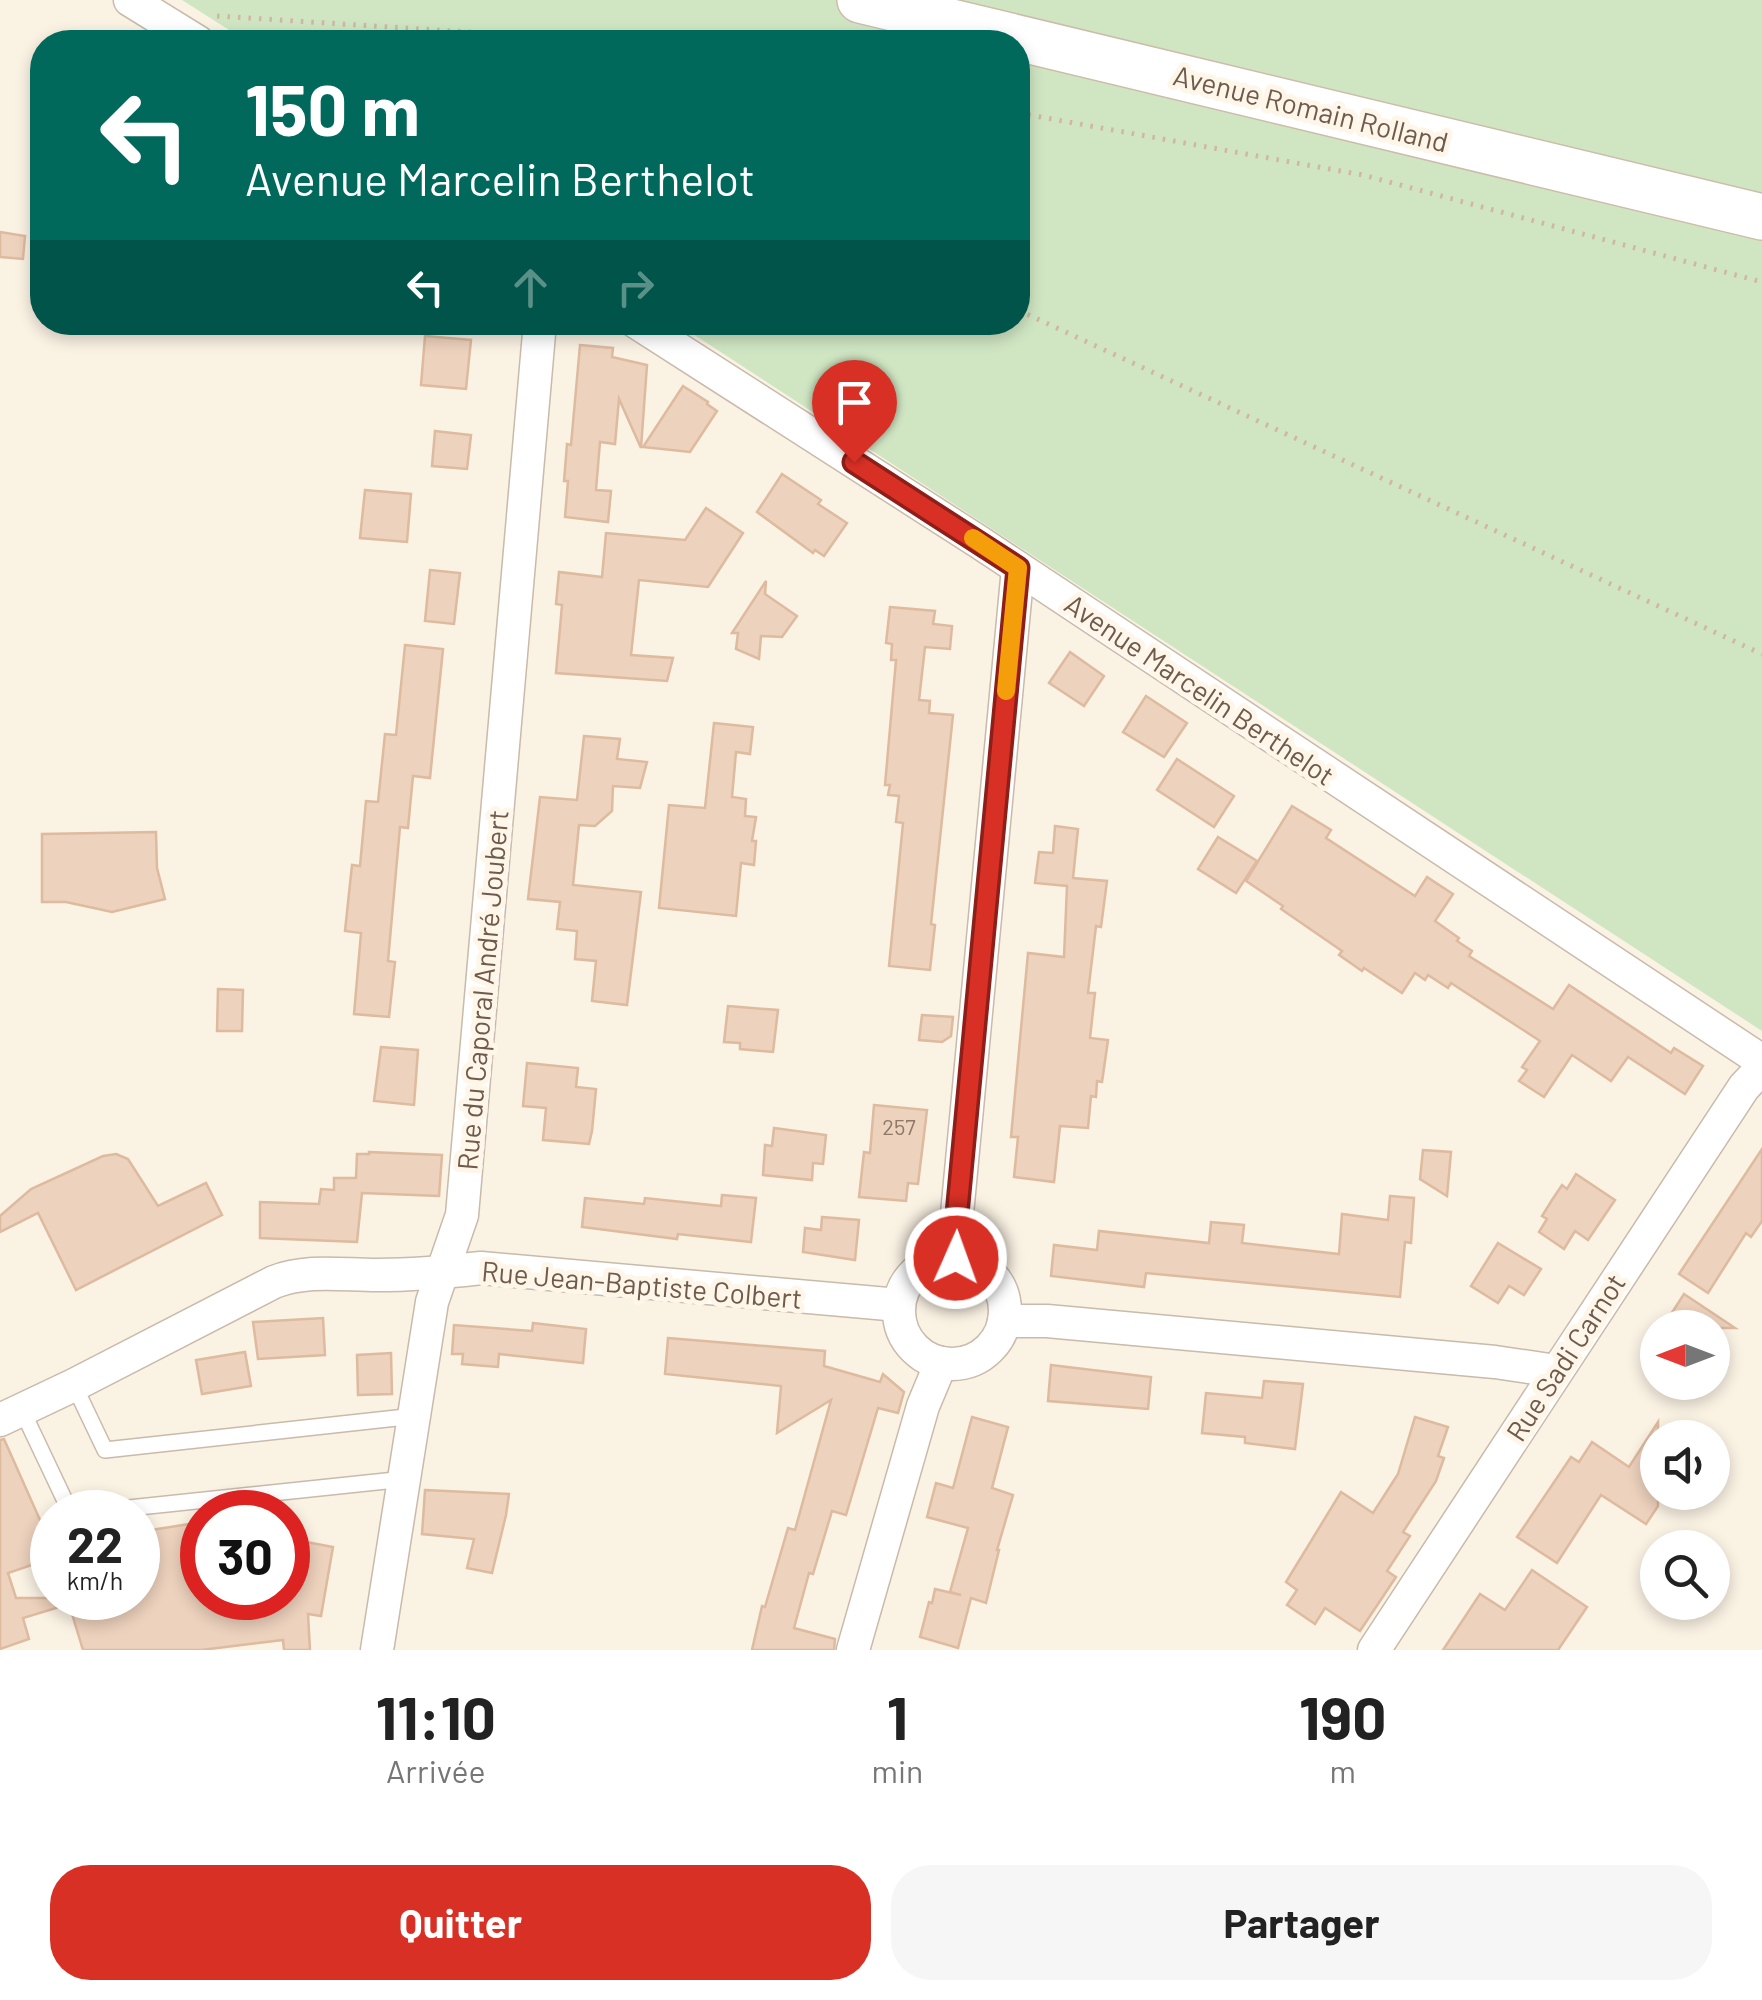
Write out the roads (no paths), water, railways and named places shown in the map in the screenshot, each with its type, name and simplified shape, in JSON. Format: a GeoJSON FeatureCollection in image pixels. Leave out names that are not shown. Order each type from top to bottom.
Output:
{"type":"FeatureCollection","features":[{"type":"Feature","properties":{"kind":"main road","name":"Avenue Romain Rolland"},"geometry":{"type":"LineString","coordinates":[[860,0],[985,30]]}},
{"type":"Feature","properties":{"kind":"main road","name":"Avenue Romain Rolland"},"geometry":{"type":"LineString","coordinates":[[1030,41],[1762,216]]}},
{"type":"Feature","properties":{"kind":"street"},"geometry":{"type":"LineString","coordinates":[[142,7],[179,30]]}},
{"type":"Feature","properties":{"kind":"street","name":"Rue du Caporal André Joubert"},"geometry":{"type":"LineString","coordinates":[[377,1650],[432,1302],[462,1215],[539,335]]}},
{"type":"Feature","properties":{"kind":"street","name":"Avenue Marcelin Berthelot"},"geometry":{"type":"LineString","coordinates":[[656,335],[1018,568],[1762,1064]]}},
{"type":"Feature","properties":{"kind":"street"},"geometry":{"type":"LineString","coordinates":[[956,1258],[960,1174],[1018,568]]}},
{"type":"Feature","properties":{"kind":"street","name":"Rue Sadi Carnot"},"geometry":{"type":"LineString","coordinates":[[1374,1650],[1762,1064]]}},
{"type":"Feature","properties":{"kind":"street"},"geometry":{"type":"LineString","coordinates":[[956,1258],[973,1262],[999,1286],[1005,1303],[1004,1321],[999,1337],[974,1360],[940,1363],[926,1358],[904,1335],[899,1305],[912,1276],[924,1265],[956,1258]]}},
{"type":"Feature","properties":{"kind":"street","name":"Rue Jean-Baptiste Colbert"},"geometry":{"type":"LineString","coordinates":[[11,1415],[294,1275],[481,1268],[899,1305]]}},
{"type":"Feature","properties":{"kind":"street"},"geometry":{"type":"LineString","coordinates":[[1004,1321],[1086,1324],[1556,1371]]}},
{"type":"Feature","properties":{"kind":"street"},"geometry":{"type":"LineString","coordinates":[[853,1650],[923,1406],[940,1363]]}},
{"type":"Feature","properties":{"kind":"lane"},"geometry":{"type":"LineString","coordinates":[[74,1385],[105,1450],[415,1416]]}},
{"type":"Feature","properties":{"kind":"lane"},"geometry":{"type":"LineString","coordinates":[[11,1415],[58,1490]]}},
{"type":"Feature","properties":{"kind":"lane"},"geometry":{"type":"LineString","coordinates":[[160,1505],[405,1479]]}}]}
